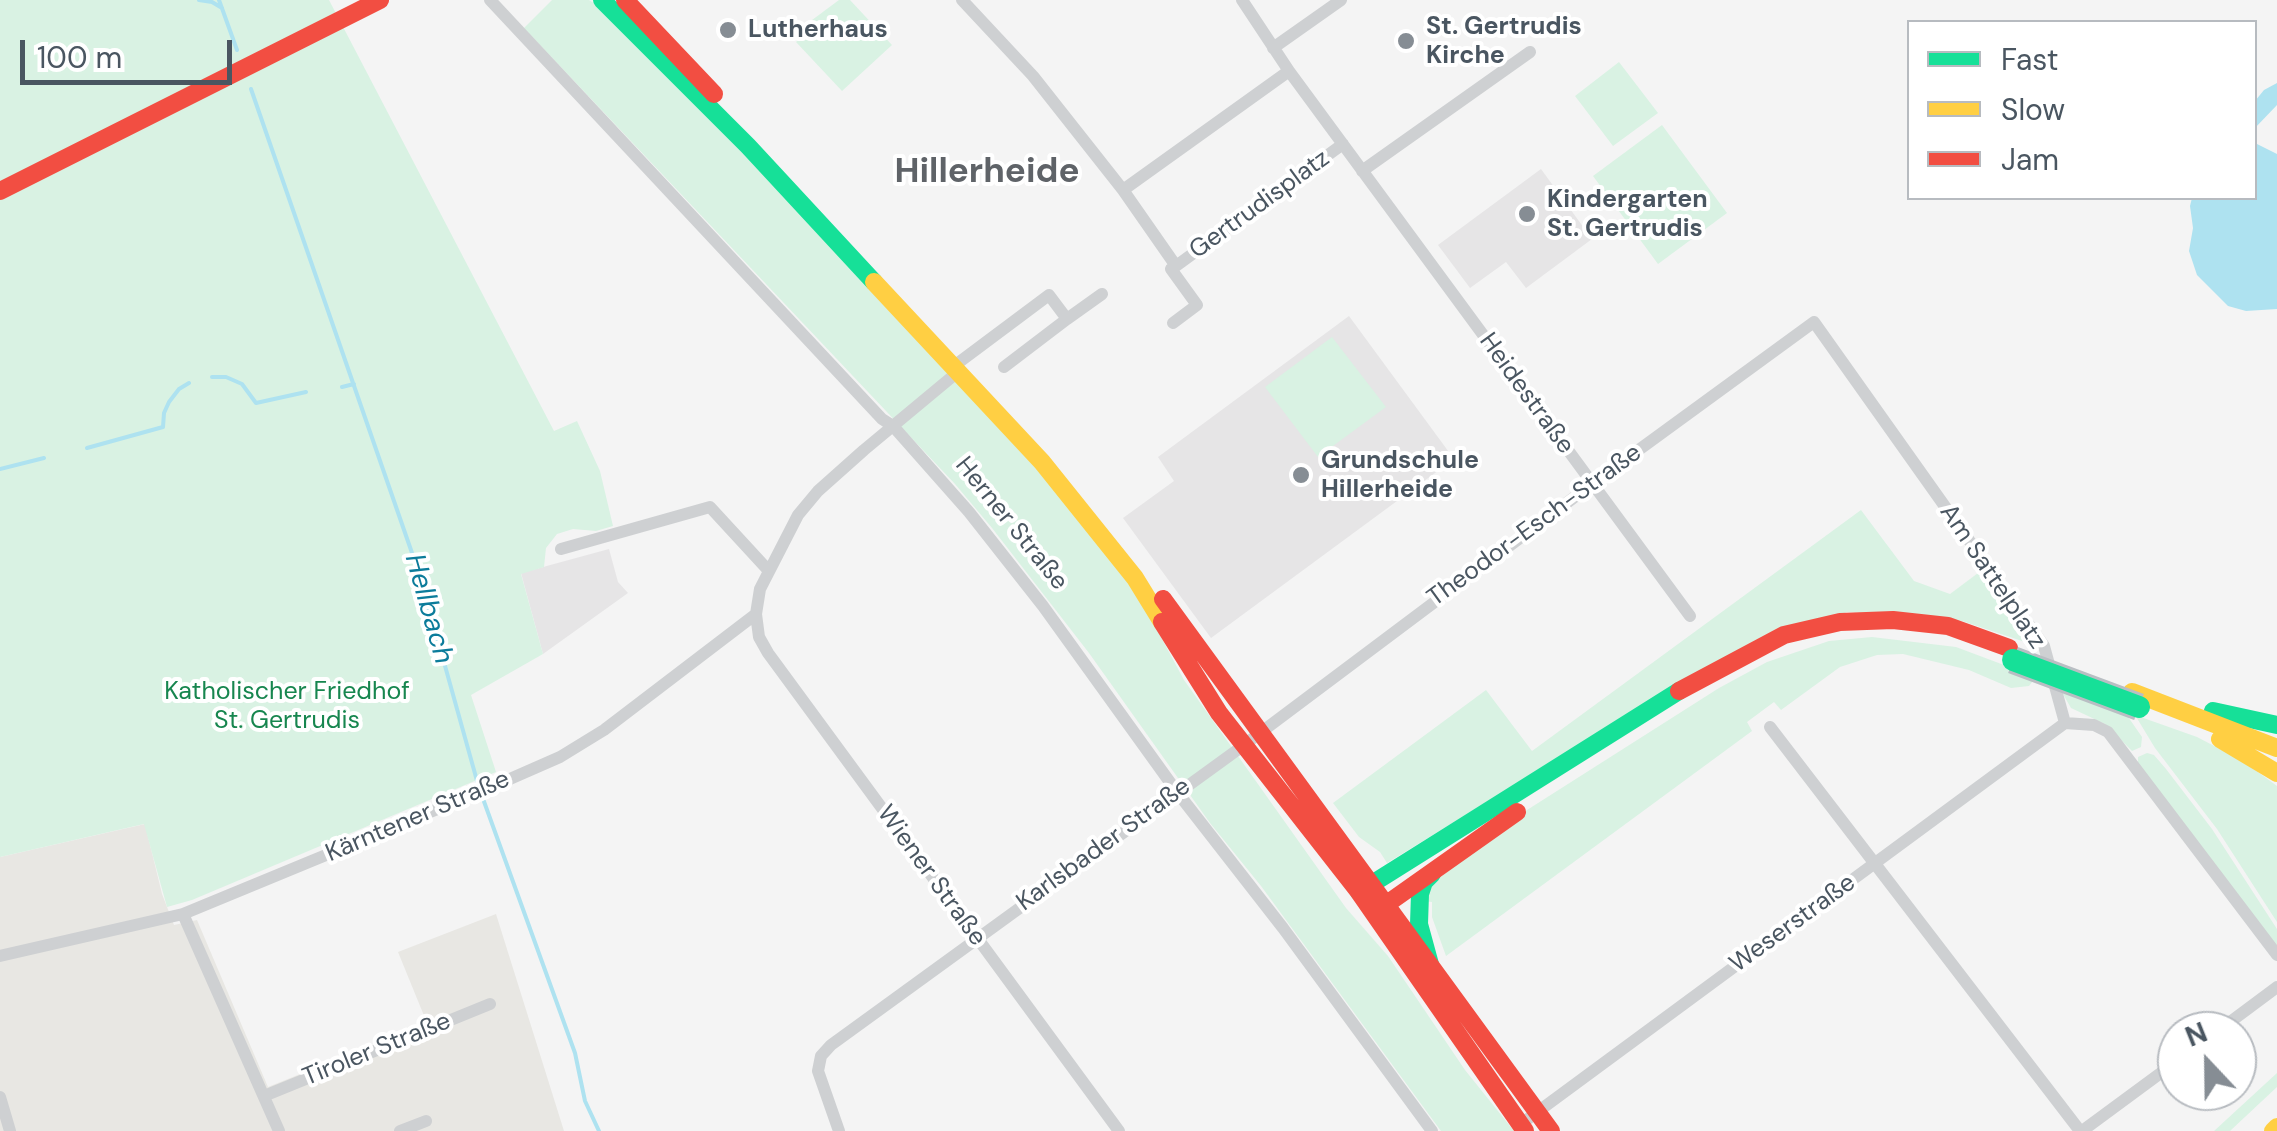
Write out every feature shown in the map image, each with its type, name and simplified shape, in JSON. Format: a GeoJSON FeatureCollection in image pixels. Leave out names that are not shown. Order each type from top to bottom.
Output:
{"type":"FeatureCollection","features":[{"type":"Feature","properties":{"kind":"main road"},"geometry":{"type":"LineString","coordinates":[[274,55],[288,40],[359,0]]}},
{"type":"Feature","properties":{"kind":"main road"},"geometry":{"type":"LineString","coordinates":[[0,191],[380,0]]}},
{"type":"Feature","properties":{"kind":"main road"},"geometry":{"type":"LineString","coordinates":[[602,0],[748,146],[1090,503],[1154,586],[1251,738],[1365,887],[1527,1122],[1551,1131]]}},
{"type":"Feature","properties":{"kind":"main road"},"geometry":{"type":"LineString","coordinates":[[626,0],[958,366]]}},
{"type":"Feature","properties":{"kind":"main road"},"geometry":{"type":"LineString","coordinates":[[1365,887],[1705,675],[1784,635],[1840,622],[1893,620],[1948,626],[2011,654],[2277,751]]}},
{"type":"Feature","properties":{"kind":"main road"},"geometry":{"type":"LineString","coordinates":[[1380,908],[1706,689],[1800,644],[1856,632],[1899,631],[2011,654]]}},
{"type":"Feature","properties":{"kind":"main road"},"geometry":{"type":"LineString","coordinates":[[2135,699],[2186,722],[2277,773]]}},
{"type":"Feature","properties":{"kind":"main road"},"geometry":{"type":"LineString","coordinates":[[2135,699],[2277,725]]}},
{"type":"Feature","properties":{"kind":"main road"},"geometry":{"type":"LineString","coordinates":[[2186,722],[2277,751]]}},
{"type":"Feature","properties":{"kind":"main road"},"geometry":{"type":"LineString","coordinates":[[1432,968],[1419,924],[1420,894],[1424,882],[1446,861]]}},
{"type":"Feature","properties":{"kind":"main road"},"geometry":{"type":"LineString","coordinates":[[1380,908],[1432,968],[1527,1122]]}},
{"type":"Feature","properties":{"kind":"street","name":"Herner Straße"},"geometry":{"type":"LineString","coordinates":[[490,0],[869,406],[893,426],[969,512],[1044,606],[1176,792],[1432,1131]]}},
{"type":"Feature","properties":{"kind":"street","name":"Gertrudisplatz"},"geometry":{"type":"LineString","coordinates":[[962,0],[1033,76],[1123,190],[1176,266]]}},
{"type":"Feature","properties":{"kind":"street","name":"Heidestraße"},"geometry":{"type":"LineString","coordinates":[[1242,0],[1289,71],[1690,616]]}},
{"type":"Feature","properties":{"kind":"street"},"geometry":{"type":"LineString","coordinates":[[1273,48],[1341,0]]}},
{"type":"Feature","properties":{"kind":"street"},"geometry":{"type":"LineString","coordinates":[[1362,171],[1530,52]]}},
{"type":"Feature","properties":{"kind":"street"},"geometry":{"type":"LineString","coordinates":[[1123,190],[1289,71]]}},
{"type":"Feature","properties":{"kind":"street","name":"Gertrudisplatz"},"geometry":{"type":"LineString","coordinates":[[1174,323],[1198,305],[1171,269],[1343,144]]}},
{"type":"Feature","properties":{"kind":"street"},"geometry":{"type":"LineString","coordinates":[[1004,367],[1102,294]]}},
{"type":"Feature","properties":{"kind":"street"},"geometry":{"type":"LineString","coordinates":[[756,614],[768,570],[798,515],[818,491],[958,366],[1049,295],[1067,319]]}},
{"type":"Feature","properties":{"kind":"street","name":"Theodor-Esch-Straße"},"geometry":{"type":"LineString","coordinates":[[1251,738],[1814,322]]}},
{"type":"Feature","properties":{"kind":"street","name":"Am Sattelplatz"},"geometry":{"type":"LineString","coordinates":[[1814,322],[2044,646],[2065,723]]}},
{"type":"Feature","properties":{"kind":"street"},"geometry":{"type":"LineString","coordinates":[[561,549],[710,506],[768,570]]}},
{"type":"Feature","properties":{"kind":"street","name":"Kärntener Straße"},"geometry":{"type":"LineString","coordinates":[[0,956],[183,914],[560,757],[604,730],[756,614]]}},
{"type":"Feature","properties":{"kind":"street","name":"Wiener Straße"},"geometry":{"type":"LineString","coordinates":[[756,614],[760,637],[768,652],[1119,1131]]}},
{"type":"Feature","properties":{"kind":"street"},"geometry":{"type":"LineString","coordinates":[[2065,723],[2094,725],[2108,732],[2277,955]]}},
{"type":"Feature","properties":{"kind":"street","name":"Weserstraße"},"geometry":{"type":"LineString","coordinates":[[1527,1122],[2065,723]]}},
{"type":"Feature","properties":{"kind":"street"},"geometry":{"type":"LineString","coordinates":[[1770,727],[2081,1131],[2157,1076]]}},
{"type":"Feature","properties":{"kind":"street","name":"Karlsbader Straße"},"geometry":{"type":"LineString","coordinates":[[839,1131],[818,1071],[821,1056],[831,1044],[1251,738]]}},
{"type":"Feature","properties":{"kind":"street"},"geometry":{"type":"LineString","coordinates":[[183,914],[279,1131]]}},
{"type":"Feature","properties":{"kind":"street"},"geometry":{"type":"LineString","coordinates":[[2245,1011],[2277,987]]}},
{"type":"Feature","properties":{"kind":"street","name":"Tiroler Straße"},"geometry":{"type":"LineString","coordinates":[[264,1096],[490,1004]]}},
{"type":"Feature","properties":{"kind":"street"},"geometry":{"type":"LineString","coordinates":[[0,1097],[10,1131]]}},
{"type":"Feature","properties":{"kind":"street"},"geometry":{"type":"LineString","coordinates":[[400,1131],[426,1122]]}},
{"type":"Feature","properties":{"kind":"shaded area","name":"Kindergarten St. Gertrudis"},"geometry":{"type":"Polygon","coordinates":[[[1541,169],[1592,239],[1526,288],[1506,262],[1470,288],[1438,245],[1541,169]]]}},
{"type":"Feature","properties":{"kind":"shaded area","name":"Grundschule Hillerheide"},"geometry":{"type":"Polygon","coordinates":[[[1349,316],[1454,459],[1211,638],[1123,518],[1174,481],[1158,457],[1349,316]]]}},
{"type":"Feature","properties":{"kind":"shaded area"},"geometry":{"type":"Polygon","coordinates":[[[609,549],[618,582],[628,593],[543,654],[521,573],[609,549]]]}},
{"type":"Feature","properties":{"kind":"shaded area"},"geometry":{"type":"Polygon","coordinates":[[[145,824],[174,925],[197,920],[268,1087],[427,1023],[398,952],[496,914],[564,1131],[0,1131],[0,857],[145,824]]]}},
{"type":"Feature","properties":{"kind":"green space","name":"Katholischer Friedhof St. Gertrudis"},"geometry":{"type":"Polygon","coordinates":[[[0,0],[329,0],[554,431],[577,421],[600,471],[613,526],[557,534],[546,548],[544,567],[521,574],[543,654],[471,695],[496,772],[192,900],[167,907],[144,824],[0,857],[0,0]]]}},
{"type":"Feature","properties":{"kind":"green space"},"geometry":{"type":"Polygon","coordinates":[[[552,0],[589,0],[601,8],[931,350],[1063,497],[1140,598],[1184,680],[1346,908],[1388,956],[1465,1070],[1514,1131],[1441,1131],[1210,823],[1089,653],[992,528],[955,484],[524,28],[552,0]]]}},
{"type":"Feature","properties":{"kind":"green space"},"geometry":{"type":"Polygon","coordinates":[[[839,0],[850,0],[892,45],[842,91],[796,42],[808,31],[808,23],[839,0]]]}},
{"type":"Feature","properties":{"kind":"green space"},"geometry":{"type":"Polygon","coordinates":[[[1619,62],[1658,113],[1613,146],[1575,96],[1619,62]]]}},
{"type":"Feature","properties":{"kind":"green space"},"geometry":{"type":"Polygon","coordinates":[[[1662,125],[1727,213],[1658,264],[1593,176],[1662,125]]]}},
{"type":"Feature","properties":{"kind":"green space"},"geometry":{"type":"Polygon","coordinates":[[[1332,337],[1386,407],[1318,457],[1265,387],[1332,337]]]}},
{"type":"Feature","properties":{"kind":"green space"},"geometry":{"type":"Polygon","coordinates":[[[1861,510],[1914,581],[1950,594],[1982,570],[2031,644],[1962,621],[1847,612],[1650,702],[1387,863],[1380,852],[1359,837],[1333,803],[1486,690],[1532,751],[1861,510]]]}},
{"type":"Feature","properties":{"kind":"green space"},"geometry":{"type":"Polygon","coordinates":[[[1872,637],[1956,647],[2036,677],[2029,686],[2011,688],[1969,670],[1903,654],[1877,655],[1840,667],[1781,710],[1774,702],[1747,722],[1752,731],[1446,956],[1432,917],[1432,902],[1422,901],[1427,888],[1516,817],[1719,688],[1767,662],[1829,641],[1872,637]]]}},
{"type":"Feature","properties":{"kind":"green space"},"geometry":{"type":"Polygon","coordinates":[[[2059,687],[2124,711],[2142,737],[2141,747],[2132,751],[2105,724],[2071,708],[2059,687]]]}},
{"type":"Feature","properties":{"kind":"green space"},"geometry":{"type":"Polygon","coordinates":[[[2135,715],[2197,737],[2243,761],[2277,786],[2277,922],[2217,829],[2155,748],[2135,715]]]}},
{"type":"Feature","properties":{"kind":"green space"},"geometry":{"type":"Polygon","coordinates":[[[2147,753],[2166,769],[2212,829],[2277,929],[2277,947],[2138,764],[2138,757],[2147,753]]]}},
{"type":"Feature","properties":{"kind":"green space"},"geometry":{"type":"Polygon","coordinates":[[[2277,1073],[2277,1087],[2257,1106],[2257,1091],[2277,1073]]]}},
{"type":"Feature","properties":{"kind":"green space"},"geometry":{"type":"Polygon","coordinates":[[[2236,1111],[2251,1111],[2230,1131],[2214,1131],[2236,1111]]]}},
{"type":"Feature","properties":{"kind":"water"},"geometry":{"type":"Polygon","coordinates":[[[2277,83],[2277,105],[2257,126],[2257,99],[2277,83]]]}},
{"type":"Feature","properties":{"kind":"water"},"geometry":{"type":"Polygon","coordinates":[[[2257,144],[2277,154],[2277,309],[2246,311],[2228,306],[2197,275],[2189,251],[2193,228],[2192,200],[2257,200],[2257,144]]]}},
{"type":"Feature","properties":{"kind":"waterway"},"geometry":{"type":"LineString","coordinates":[[199,0],[222,8]]}},
{"type":"Feature","properties":{"kind":"waterway","name":"Hellbach"},"geometry":{"type":"LineString","coordinates":[[219,0],[237,50]]}},
{"type":"Feature","properties":{"kind":"waterway","name":"Hellbach"},"geometry":{"type":"LineString","coordinates":[[251,89],[420,576],[479,788]]}},
{"type":"Feature","properties":{"kind":"waterway"},"geometry":{"type":"LineString","coordinates":[[212,377],[226,377],[242,384],[256,403],[306,392]]}},
{"type":"Feature","properties":{"kind":"waterway"},"geometry":{"type":"LineString","coordinates":[[87,448],[163,427],[169,402],[189,383]]}},
{"type":"Feature","properties":{"kind":"waterway"},"geometry":{"type":"LineString","coordinates":[[342,387],[354,384]]}},
{"type":"Feature","properties":{"kind":"waterway"},"geometry":{"type":"LineString","coordinates":[[0,469],[44,458]]}},
{"type":"Feature","properties":{"kind":"waterway","name":"Hellbach"},"geometry":{"type":"LineString","coordinates":[[482,796],[575,1053],[585,1101],[599,1131]]}},
{"type":"Feature","properties":{"kind":"traffic: fast"},"geometry":{"type":"LineString","coordinates":[[602,0],[748,146],[874,282]]}},
{"type":"Feature","properties":{"kind":"traffic: fast"},"geometry":{"type":"LineString","coordinates":[[2013,660],[2139,707]]}},
{"type":"Feature","properties":{"kind":"traffic: fast"},"geometry":{"type":"LineString","coordinates":[[1359,892],[1679,691]]}},
{"type":"Feature","properties":{"kind":"traffic: fast"},"geometry":{"type":"LineString","coordinates":[[2213,711],[2277,725]]}},
{"type":"Feature","properties":{"kind":"traffic: fast"},"geometry":{"type":"LineString","coordinates":[[1431,968],[1419,924],[1420,894],[1432,874]]}},
{"type":"Feature","properties":{"kind":"traffic: slow"},"geometry":{"type":"LineString","coordinates":[[874,282],[1042,462],[1135,578],[1162,622]]}},
{"type":"Feature","properties":{"kind":"traffic: slow"},"geometry":{"type":"LineString","coordinates":[[2132,692],[2277,748]]}},
{"type":"Feature","properties":{"kind":"traffic: slow"},"geometry":{"type":"LineString","coordinates":[[2220,739],[2277,773]]}},
{"type":"Feature","properties":{"kind":"traffic: slow"},"geometry":{"type":"LineString","coordinates":[[2273,1131],[2277,1127]]}},
{"type":"Feature","properties":{"kind":"traffic: jam"},"geometry":{"type":"LineString","coordinates":[[0,191],[380,0]]}},
{"type":"Feature","properties":{"kind":"traffic: jam"},"geometry":{"type":"LineString","coordinates":[[625,0],[714,94]]}},
{"type":"Feature","properties":{"kind":"traffic: jam"},"geometry":{"type":"LineString","coordinates":[[1163,599],[1551,1131]]}},
{"type":"Feature","properties":{"kind":"traffic: jam"},"geometry":{"type":"LineString","coordinates":[[1679,691],[1784,635],[1840,622],[1893,620],[1948,626],[2009,648]]}},
{"type":"Feature","properties":{"kind":"traffic: jam"},"geometry":{"type":"LineString","coordinates":[[1162,622],[1219,713],[1359,892],[1525,1131]]}},
{"type":"Feature","properties":{"kind":"traffic: jam"},"geometry":{"type":"LineString","coordinates":[[1374,913],[1517,812]]}},
{"type":"Feature","properties":{"kind":"place","name":"Lutherhaus"},"geometry":{"type":"Point","coordinates":[728,30]}},
{"type":"Feature","properties":{"kind":"place","name":"St. Gertrudis Kirche"},"geometry":{"type":"Point","coordinates":[1406,41]}},
{"type":"Feature","properties":{"kind":"place","name":"Kindergarten St. Gertrudis"},"geometry":{"type":"Point","coordinates":[1527,214]}},
{"type":"Feature","properties":{"kind":"place","name":"Grundschule Hillerheide"},"geometry":{"type":"Point","coordinates":[1301,475]}},
{"type":"Feature","properties":{"kind":"district","name":"Hillerheide"},"geometry":{"type":"Point","coordinates":[987,173]}}]}
